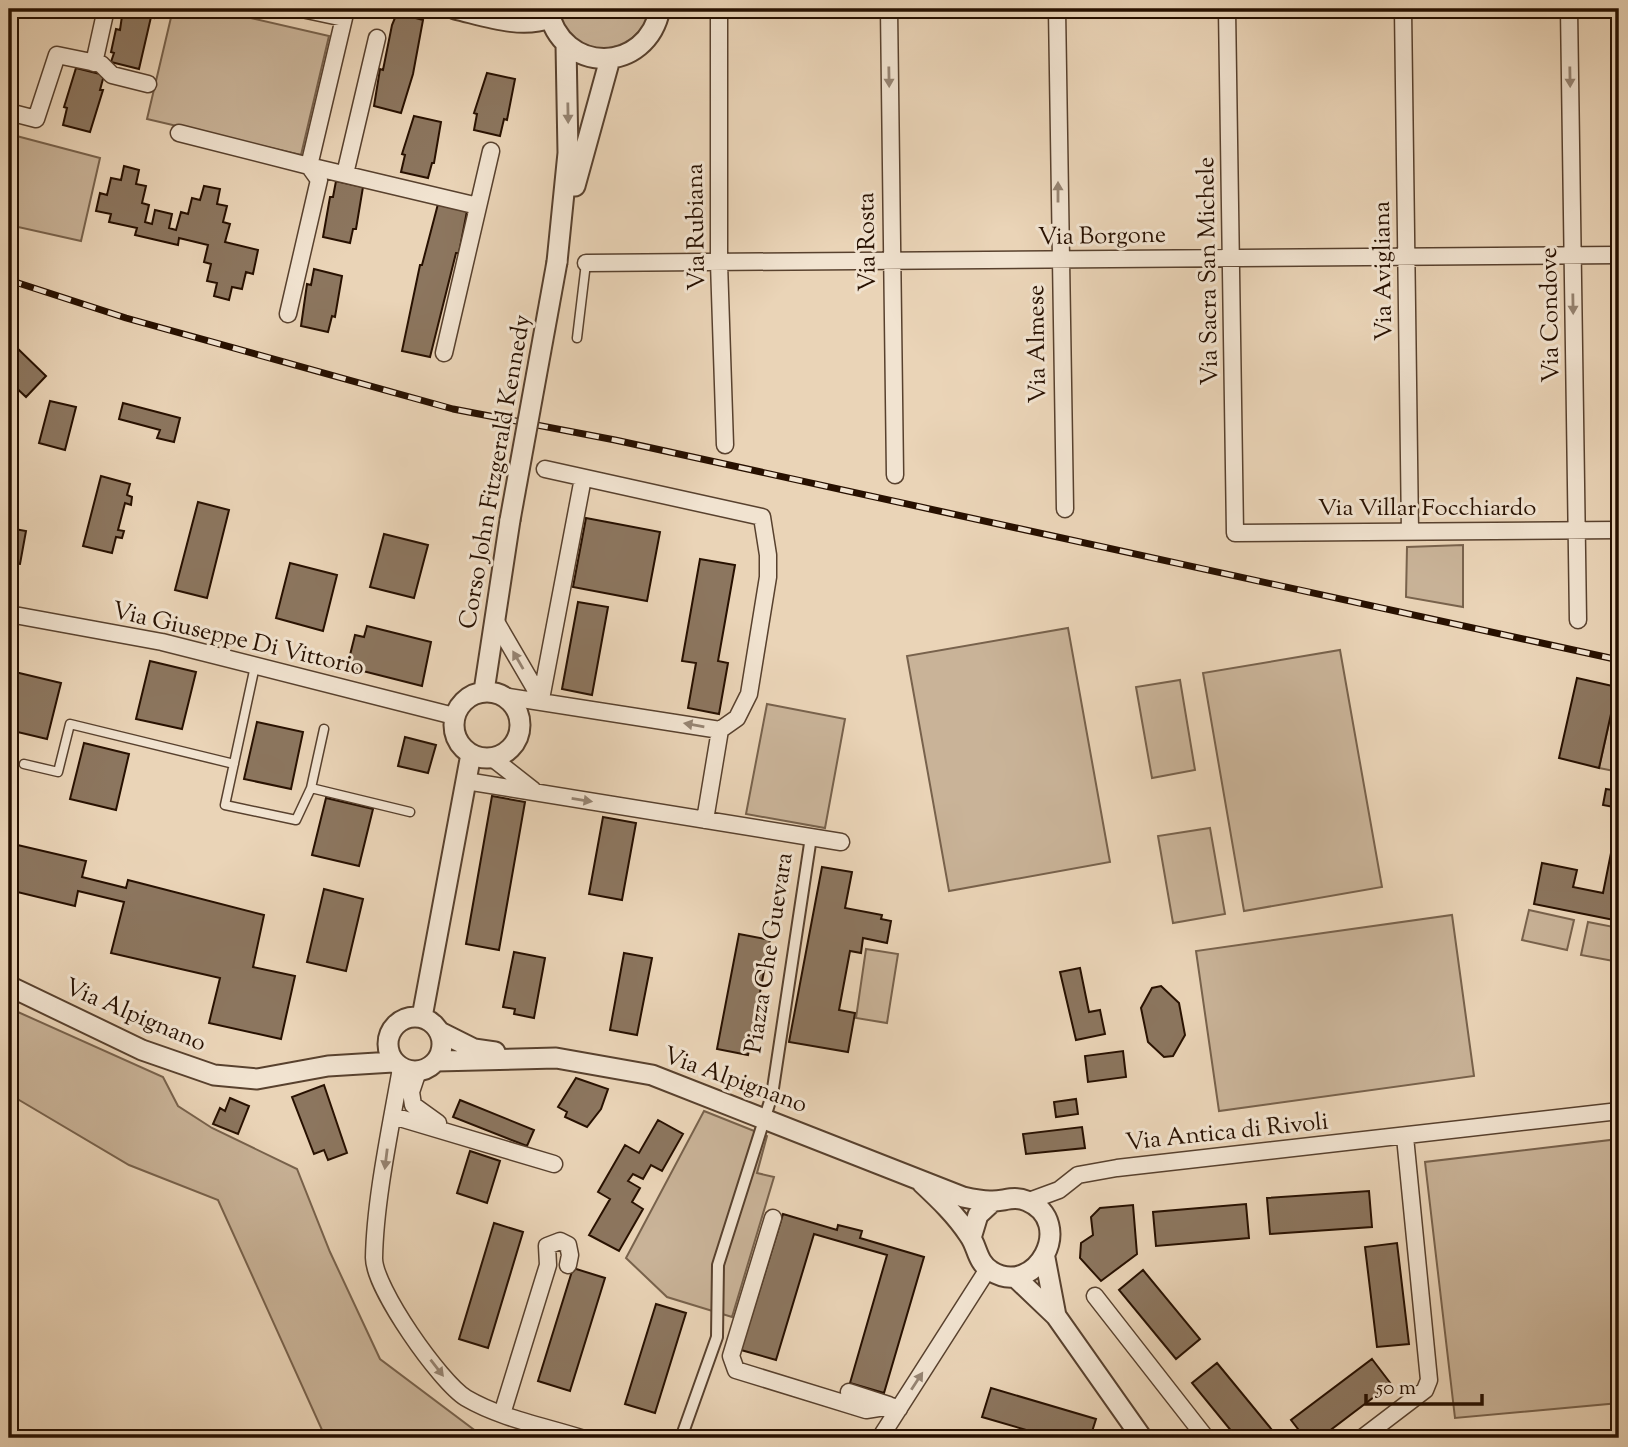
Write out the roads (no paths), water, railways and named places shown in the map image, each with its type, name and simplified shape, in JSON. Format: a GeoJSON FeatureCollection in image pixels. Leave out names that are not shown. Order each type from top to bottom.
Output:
{"type":"FeatureCollection","features":[{"type":"Feature","properties":{"kind":"street"},"geometry":{"type":"LineString","coordinates":[[94,63],[106,9]]}},
{"type":"Feature","properties":{"kind":"street"},"geometry":{"type":"LineString","coordinates":[[288,314],[319,180],[309,166],[344,18],[302,9]]}},
{"type":"Feature","properties":{"kind":"street"},"geometry":{"type":"LineString","coordinates":[[455,9],[501,20],[537,23],[549,13],[566,44],[585,55],[610,59],[628,54],[644,43],[658,21],[660,9]]}},
{"type":"Feature","properties":{"kind":"street","name":"Via Rubiana"},"geometry":{"type":"LineString","coordinates":[[719,9],[719,263],[725,445]]}},
{"type":"Feature","properties":{"kind":"street","name":"Via Rosta"},"geometry":{"type":"LineString","coordinates":[[889,9],[895,475]]}},
{"type":"Feature","properties":{"kind":"street","name":"Via Almese"},"geometry":{"type":"LineString","coordinates":[[1057,9],[1058,260],[1065,509]]}},
{"type":"Feature","properties":{"kind":"street","name":"Via Sacra San Michele"},"geometry":{"type":"LineString","coordinates":[[1227,9],[1235,533]]}},
{"type":"Feature","properties":{"kind":"street","name":"Via Avigliana"},"geometry":{"type":"LineString","coordinates":[[1403,9],[1410,532]]}},
{"type":"Feature","properties":{"kind":"street","name":"Via Condove"},"geometry":{"type":"LineString","coordinates":[[1569,9],[1578,620]]}},
{"type":"Feature","properties":{"kind":"street"},"geometry":{"type":"LineString","coordinates":[[345,174],[377,38]]}},
{"type":"Feature","properties":{"kind":"street","name":"Corso John Fitzgerald Kennedy"},"geometry":{"type":"LineString","coordinates":[[557,262],[568,153],[566,44]]}},
{"type":"Feature","properties":{"kind":"street"},"geometry":{"type":"LineString","coordinates":[[9,112],[36,119],[57,55],[101,64],[112,75],[148,84]]}},
{"type":"Feature","properties":{"kind":"street","name":"Corso John Fitzgerald Kennedy"},"geometry":{"type":"LineString","coordinates":[[494,694],[495,620],[510,520],[557,262],[610,59]]}},
{"type":"Feature","properties":{"kind":"street"},"geometry":{"type":"LineString","coordinates":[[180,133],[478,206]]}},
{"type":"Feature","properties":{"kind":"street"},"geometry":{"type":"LineString","coordinates":[[444,353],[491,151]]}},
{"type":"Feature","properties":{"kind":"street","name":"Via Borgone"},"geometry":{"type":"LineString","coordinates":[[586,263],[1619,254]]}},
{"type":"Feature","properties":{"kind":"street"},"geometry":{"type":"LineString","coordinates":[[494,694],[515,707],[520,721],[517,737],[510,749],[491,757],[471,754],[458,741],[453,726],[454,716],[461,702],[494,694],[541,699],[720,730],[737,718],[749,694],[768,577],[768,555],[762,517],[545,469]]}},
{"type":"Feature","properties":{"kind":"street"},"geometry":{"type":"LineString","coordinates":[[541,699],[583,478]]}},
{"type":"Feature","properties":{"kind":"street","name":"Via Villar Focchiardo"},"geometry":{"type":"LineString","coordinates":[[1235,533],[1619,530]]}},
{"type":"Feature","properties":{"kind":"street","name":"Via Giuseppe Di Vittorio"},"geometry":{"type":"LineString","coordinates":[[9,614],[162,642],[454,716]]}},
{"type":"Feature","properties":{"kind":"street"},"geometry":{"type":"LineString","coordinates":[[495,620],[541,699]]}},
{"type":"Feature","properties":{"kind":"street"},"geometry":{"type":"LineString","coordinates":[[705,820],[720,730]]}},
{"type":"Feature","properties":{"kind":"street"},"geometry":{"type":"LineString","coordinates":[[422,1017],[471,754]]}},
{"type":"Feature","properties":{"kind":"street","name":"Piazza Che Guevara"},"geometry":{"type":"LineString","coordinates":[[491,757],[536,792]]}},
{"type":"Feature","properties":{"kind":"street","name":"Piazza Che Guevara"},"geometry":{"type":"LineString","coordinates":[[466,781],[841,842]]}},
{"type":"Feature","properties":{"kind":"street","name":"Piazza Che Guevara"},"geometry":{"type":"LineString","coordinates":[[681,1438],[717,1337],[718,1265],[772,1095],[811,837]]}},
{"type":"Feature","properties":{"kind":"street","name":"Via Alpignano"},"geometry":{"type":"LineString","coordinates":[[9,986],[142,1050],[214,1075],[257,1079],[328,1066],[404,1067]]}},
{"type":"Feature","properties":{"kind":"street"},"geometry":{"type":"LineString","coordinates":[[404,1067],[436,1061],[443,1046],[440,1032],[434,1023],[422,1017],[410,1017],[399,1021],[387,1040],[404,1067],[413,1105],[455,1133]]}},
{"type":"Feature","properties":{"kind":"street","name":"Via Alpignano"},"geometry":{"type":"LineString","coordinates":[[440,1032],[474,1049],[523,1057]]}},
{"type":"Feature","properties":{"kind":"street","name":"Via Alpignano"},"geometry":{"type":"LineString","coordinates":[[328,1066],[387,1040]]}},
{"type":"Feature","properties":{"kind":"street","name":"Via Alpignano"},"geometry":{"type":"LineString","coordinates":[[436,1061],[556,1058],[652,1075],[764,1117],[922,1183],[963,1197],[992,1202]]}},
{"type":"Feature","properties":{"kind":"street"},"geometry":{"type":"LineString","coordinates":[[404,1067],[393,1116],[374,1260],[380,1284],[394,1309],[446,1380],[463,1397],[502,1414],[576,1438]]}},
{"type":"Feature","properties":{"kind":"street","name":"Via Antica di Rivoli"},"geometry":{"type":"LineString","coordinates":[[1029,1201],[1059,1190],[1078,1175],[1117,1168],[1619,1111]]}},
{"type":"Feature","properties":{"kind":"street"},"geometry":{"type":"LineString","coordinates":[[393,1116],[554,1164]]}},
{"type":"Feature","properties":{"kind":"street"},"geometry":{"type":"LineString","coordinates":[[1362,1438],[1425,1390],[1429,1380],[1405,1137]]}},
{"type":"Feature","properties":{"kind":"street"},"geometry":{"type":"LineString","coordinates":[[922,1183],[971,1238],[975,1254],[988,1269],[1015,1277],[1056,1316],[1142,1438]]}},
{"type":"Feature","properties":{"kind":"street"},"geometry":{"type":"LineString","coordinates":[[1046,1217],[1059,1190]]}},
{"type":"Feature","properties":{"kind":"street"},"geometry":{"type":"LineString","coordinates":[[971,1238],[978,1215],[992,1202],[1011,1197],[1029,1201],[1046,1217],[1051,1235],[1045,1258],[1056,1316]]}},
{"type":"Feature","properties":{"kind":"street"},"geometry":{"type":"LineString","coordinates":[[773,1218],[731,1356],[732,1365],[736,1370],[866,1410],[895,1408]]}},
{"type":"Feature","properties":{"kind":"street"},"geometry":{"type":"LineString","coordinates":[[502,1414],[548,1265],[547,1246],[560,1241],[568,1245],[568,1265]]}},
{"type":"Feature","properties":{"kind":"street"},"geometry":{"type":"LineString","coordinates":[[1015,1277],[1032,1271],[1045,1258]]}},
{"type":"Feature","properties":{"kind":"street"},"geometry":{"type":"LineString","coordinates":[[880,1438],[895,1408],[988,1269]]}},
{"type":"Feature","properties":{"kind":"street"},"geometry":{"type":"LineString","coordinates":[[1095,1296],[1206,1438]]}},
{"type":"Feature","properties":{"kind":"street"},"geometry":{"type":"LineString","coordinates":[[849,1392],[895,1408]]}},
{"type":"Feature","properties":{"kind":"lane"},"geometry":{"type":"LineString","coordinates":[[577,338],[586,263]]}},
{"type":"Feature","properties":{"kind":"lane"},"geometry":{"type":"LineString","coordinates":[[255,666],[225,805],[296,820],[311,788],[324,729]]}},
{"type":"Feature","properties":{"kind":"lane"},"geometry":{"type":"LineString","coordinates":[[24,764],[58,772],[70,724],[234,764]]}},
{"type":"Feature","properties":{"kind":"lane"},"geometry":{"type":"LineString","coordinates":[[311,788],[410,812]]}},
{"type":"Feature","properties":{"kind":"railway"},"geometry":{"type":"LineString","coordinates":[[9,280],[126,318],[453,409],[615,440],[1619,660]]}}]}
